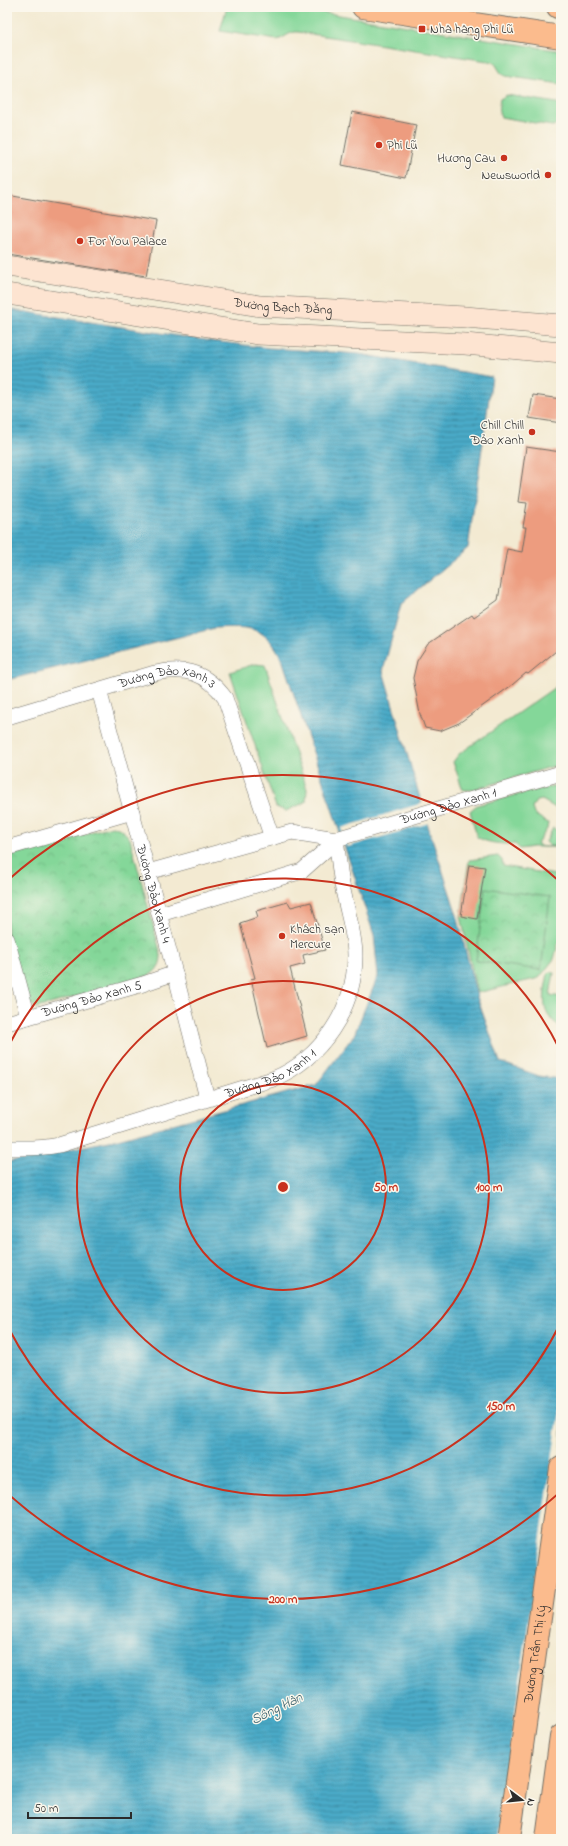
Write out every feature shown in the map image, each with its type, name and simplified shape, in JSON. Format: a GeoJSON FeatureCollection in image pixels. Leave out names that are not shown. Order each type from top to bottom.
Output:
{"type":"FeatureCollection","features":[{"type":"Feature","properties":{"kind":"main road"},"geometry":{"type":"LineString","coordinates":[[363,7],[561,37]]}},
{"type":"Feature","properties":{"kind":"main road"},"geometry":{"type":"LineString","coordinates":[[461,7],[561,22]]}},
{"type":"Feature","properties":{"kind":"main road","name":"Đường Bạch Đằng"},"geometry":{"type":"LineString","coordinates":[[7,266],[260,306],[465,316],[551,324]]}},
{"type":"Feature","properties":{"kind":"main road"},"geometry":{"type":"LineString","coordinates":[[7,294],[258,334],[457,344],[561,353]]}},
{"type":"Feature","properties":{"kind":"main road"},"geometry":{"type":"LineString","coordinates":[[258,334],[260,306]]}},
{"type":"Feature","properties":{"kind":"main road"},"geometry":{"type":"LineString","coordinates":[[536,351],[551,324]]}},
{"type":"Feature","properties":{"kind":"main road","name":"Đường Trần Thị Lý"},"geometry":{"type":"LineString","coordinates":[[509,1839],[561,1468]]}},
{"type":"Feature","properties":{"kind":"main road"},"geometry":{"type":"LineString","coordinates":[[547,1839],[561,1736]]}},
{"type":"Feature","properties":{"kind":"street","name":"Đường Đảo Xanh 3"},"geometry":{"type":"LineString","coordinates":[[7,717],[168,670],[184,670],[201,676],[215,685],[225,698],[272,838]]}},
{"type":"Feature","properties":{"kind":"street","name":"Đường Đảo Xanh 4"},"geometry":{"type":"LineString","coordinates":[[99,690],[160,914],[207,1098]]}},
{"type":"Feature","properties":{"kind":"street","name":"Đường Đảo Xanh 1"},"geometry":{"type":"LineString","coordinates":[[160,914],[302,871],[340,838],[561,773]]}},
{"type":"Feature","properties":{"kind":"street"},"geometry":{"type":"LineString","coordinates":[[7,848],[132,812]]}},
{"type":"Feature","properties":{"kind":"street","name":"Đường Đảo Xanh 1"},"geometry":{"type":"LineString","coordinates":[[148,872],[292,832],[340,838]]}},
{"type":"Feature","properties":{"kind":"street","name":"Đường Đảo Xanh 1"},"geometry":{"type":"LineString","coordinates":[[7,1148],[46,1148],[207,1098],[225,1095],[286,1073],[319,1047],[337,1023],[343,1012],[352,985],[355,955],[352,926],[344,898],[340,838]]}},
{"type":"Feature","properties":{"kind":"street"},"geometry":{"type":"LineString","coordinates":[[7,939],[28,1017]]}},
{"type":"Feature","properties":{"kind":"street","name":"Đường Đảo Xanh 5"},"geometry":{"type":"LineString","coordinates":[[7,1023],[144,984],[175,973]]}},
{"type":"Feature","properties":{"kind":"green space"},"geometry":{"type":"Polygon","coordinates":[[[231,7],[290,7],[561,51],[561,84],[505,76],[501,73],[494,62],[298,32],[292,33],[277,40],[220,31],[226,10],[231,7]]]}},
{"type":"Feature","properties":{"kind":"green space"},"geometry":{"type":"Polygon","coordinates":[[[507,95],[557,103],[561,106],[560,124],[552,126],[501,117],[499,111],[500,99],[507,95]]]}},
{"type":"Feature","properties":{"kind":"green space"},"geometry":{"type":"Polygon","coordinates":[[[255,664],[265,665],[307,789],[306,802],[286,811],[276,807],[230,672],[255,664]]]}},
{"type":"Feature","properties":{"kind":"green space"},"geometry":{"type":"Polygon","coordinates":[[[561,683],[561,764],[472,790],[463,790],[453,762],[459,754],[561,683]]]}},
{"type":"Feature","properties":{"kind":"green space"},"geometry":{"type":"Polygon","coordinates":[[[561,784],[561,811],[542,800],[536,801],[532,808],[534,814],[548,823],[547,829],[537,844],[542,847],[520,849],[515,844],[496,843],[477,837],[470,811],[477,805],[561,784]]]}},
{"type":"Feature","properties":{"kind":"green space"},"geometry":{"type":"Polygon","coordinates":[[[112,826],[118,828],[130,839],[161,955],[159,965],[154,972],[148,976],[36,1008],[28,1002],[7,937],[7,856],[112,826]]]}},
{"type":"Feature","properties":{"kind":"green space"},"geometry":{"type":"Polygon","coordinates":[[[553,828],[561,833],[558,846],[550,846],[546,842],[553,828]]]}},
{"type":"Feature","properties":{"kind":"green space"},"geometry":{"type":"Polygon","coordinates":[[[498,856],[502,860],[503,866],[561,876],[561,941],[558,944],[554,959],[539,978],[477,993],[461,916],[469,860],[498,856]]]}},
{"type":"Feature","properties":{"kind":"green space"},"geometry":{"type":"Polygon","coordinates":[[[485,888],[550,897],[541,970],[476,961],[485,888]]]}},
{"type":"Feature","properties":{"kind":"green space"},"geometry":{"type":"Polygon","coordinates":[[[548,973],[554,973],[550,995],[561,997],[561,1028],[549,1017],[545,1005],[548,973]]]}},
{"type":"Feature","properties":{"kind":"water","name":"Sông Hàn"},"geometry":{"type":"Polygon","coordinates":[[[7,309],[211,341],[269,348],[359,354],[492,377],[468,548],[401,604],[383,671],[429,829],[457,915],[477,997],[500,1062],[539,1076],[561,1079],[561,1839],[7,1839],[7,1162],[114,1140],[316,1085],[354,1035],[378,976],[374,935],[282,659],[276,648],[263,634],[247,628],[215,628],[7,680],[7,309]]]}},
{"type":"Feature","properties":{"kind":"pier"},"geometry":{"type":"Polygon","coordinates":[[[423,803],[429,823],[347,847],[341,828],[423,803]]]}},
{"type":"Feature","properties":{"kind":"pier"},"geometry":{"type":"Polygon","coordinates":[[[561,1398],[561,1839],[497,1839],[561,1398]]]}},
{"type":"Feature","properties":{"kind":"building","name":"Phi Lũ"},"geometry":{"type":"Polygon","coordinates":[[[352,112],[416,125],[406,178],[342,165],[352,112]]]}},
{"type":"Feature","properties":{"kind":"building","name":"For You Palace"},"geometry":{"type":"Polygon","coordinates":[[[7,195],[156,221],[146,276],[7,254],[7,195]]]}},
{"type":"Feature","properties":{"kind":"building"},"geometry":{"type":"Polygon","coordinates":[[[533,395],[561,399],[561,423],[529,418],[533,395]]]}},
{"type":"Feature","properties":{"kind":"building"},"geometry":{"type":"Polygon","coordinates":[[[526,447],[561,452],[561,647],[528,674],[526,673],[512,685],[459,723],[440,731],[425,728],[420,714],[413,678],[417,661],[428,644],[472,614],[474,617],[498,600],[507,549],[522,552],[526,527],[523,527],[527,503],[518,502],[526,447]]]}},
{"type":"Feature","properties":{"kind":"building"},"geometry":{"type":"Polygon","coordinates":[[[469,865],[485,867],[477,919],[461,916],[469,865]]]}},
{"type":"Feature","properties":{"kind":"building"},"geometry":{"type":"Polygon","coordinates":[[[288,902],[291,907],[311,902],[325,950],[303,955],[305,964],[290,968],[307,1036],[267,1048],[251,979],[255,978],[240,923],[258,917],[256,911],[288,902]]]}},
{"type":"Feature","properties":{"kind":"place","name":"Nhà hàng Phì Lũ"},"geometry":{"type":"Point","coordinates":[422,29]}},
{"type":"Feature","properties":{"kind":"place","name":"Phi Lũ"},"geometry":{"type":"Point","coordinates":[379,145]}},
{"type":"Feature","properties":{"kind":"place","name":"Hương Cau"},"geometry":{"type":"Point","coordinates":[504,158]}},
{"type":"Feature","properties":{"kind":"place","name":"Newsworld"},"geometry":{"type":"Point","coordinates":[548,175]}},
{"type":"Feature","properties":{"kind":"place","name":"For You Palace"},"geometry":{"type":"Point","coordinates":[80,241]}},
{"type":"Feature","properties":{"kind":"place","name":"Chill Chill Đảo Xanh"},"geometry":{"type":"Point","coordinates":[532,432]}},
{"type":"Feature","properties":{"kind":"place","name":"Khách sạn Mercure"},"geometry":{"type":"Point","coordinates":[282,936]}}]}
